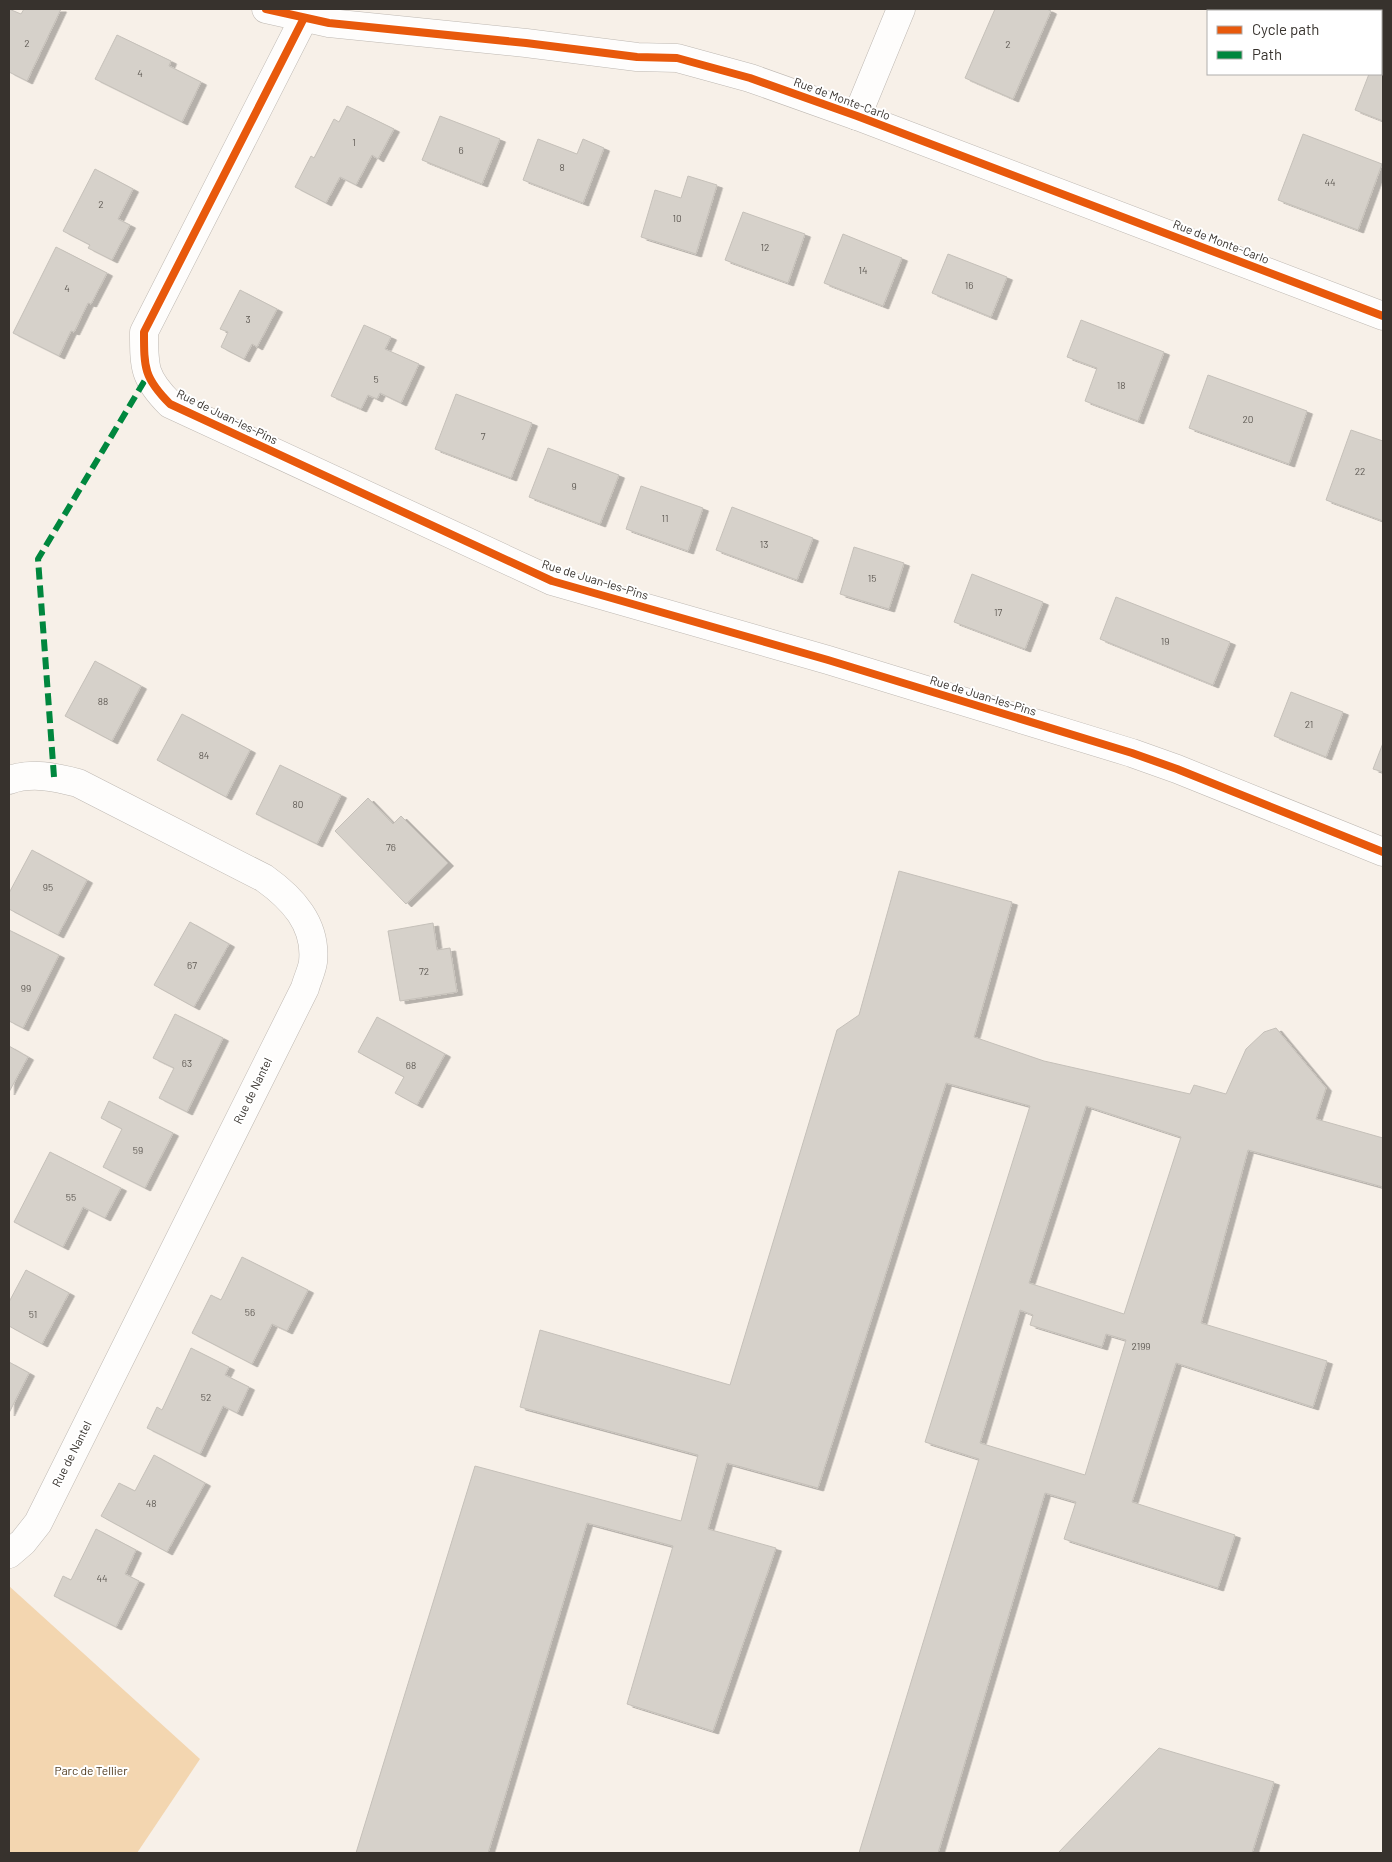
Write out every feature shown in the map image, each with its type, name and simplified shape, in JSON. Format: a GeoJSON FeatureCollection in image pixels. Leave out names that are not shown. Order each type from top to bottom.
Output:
{"type":"FeatureCollection","features":[{"type":"Feature","properties":{"kind":"street","name":"Rue de Monte-Carlo"},"geometry":{"type":"LineString","coordinates":[[266,9],[637,57],[677,58],[750,78],[856,116],[1383,313]]}},
{"type":"Feature","properties":{"kind":"street"},"geometry":{"type":"LineString","coordinates":[[856,116],[901,9]]}},
{"type":"Feature","properties":{"kind":"street","name":"Rue de Juan-les-Pins"},"geometry":{"type":"LineString","coordinates":[[323,17],[144,332],[144,356],[148,375],[155,389],[170,404],[552,581],[828,660],[1132,753],[1177,769],[1383,852]]}},
{"type":"Feature","properties":{"kind":"street","name":"Rue de Nantel"},"geometry":{"type":"LineString","coordinates":[[9,780],[31,775],[54,777],[78,783],[264,878],[281,890],[297,907],[308,925],[313,944],[313,963],[305,988],[38,1522],[23,1542],[9,1554]]}},
{"type":"Feature","properties":{"kind":"green space","name":"Parc de Tellier"},"geometry":{"type":"Polygon","coordinates":[[[9,1586],[200,1759],[137,1853],[9,1853],[9,1586]]]}},
{"type":"Feature","properties":{"kind":"building"},"geometry":{"type":"Polygon","coordinates":[[[9,9],[21,14],[24,9],[61,9],[27,81],[9,72],[9,9]]]}},
{"type":"Feature","properties":{"kind":"building"},"geometry":{"type":"Polygon","coordinates":[[[995,9],[1047,9],[1051,11],[1013,99],[965,78],[995,9]]]}},
{"type":"Feature","properties":{"kind":"building"},"geometry":{"type":"Polygon","coordinates":[[[117,35],[171,61],[169,66],[201,82],[182,122],[95,79],[117,35]]]}},
{"type":"Feature","properties":{"kind":"building"},"geometry":{"type":"Polygon","coordinates":[[[1383,38],[1383,121],[1355,110],[1369,75],[1382,75],[1383,38]]]}},
{"type":"Feature","properties":{"kind":"building"},"geometry":{"type":"Polygon","coordinates":[[[347,106],[394,129],[378,159],[372,155],[356,185],[340,177],[326,203],[295,187],[311,156],[314,158],[334,119],[339,122],[347,106]]]}},
{"type":"Feature","properties":{"kind":"building"},"geometry":{"type":"Polygon","coordinates":[[[440,116],[500,139],[482,184],[422,160],[440,116]]]}},
{"type":"Feature","properties":{"kind":"building"},"geometry":{"type":"Polygon","coordinates":[[[1303,134],[1382,164],[1358,230],[1278,200],[1303,134]]]}},
{"type":"Feature","properties":{"kind":"building"},"geometry":{"type":"Polygon","coordinates":[[[538,139],[577,154],[583,139],[604,148],[583,203],[523,180],[538,139]]]}},
{"type":"Feature","properties":{"kind":"building"},"geometry":{"type":"Polygon","coordinates":[[[95,169],[133,189],[118,219],[130,225],[112,260],[88,248],[90,245],[63,231],[95,169]]]}},
{"type":"Feature","properties":{"kind":"building"},"geometry":{"type":"Polygon","coordinates":[[[688,176],[717,185],[696,254],[641,237],[655,190],[681,198],[688,176]]]}},
{"type":"Feature","properties":{"kind":"building"},"geometry":{"type":"Polygon","coordinates":[[[743,212],[805,234],[788,283],[725,260],[743,212]]]}},
{"type":"Feature","properties":{"kind":"building"},"geometry":{"type":"Polygon","coordinates":[[[843,234],[902,258],[883,306],[824,283],[843,234]]]}},
{"type":"Feature","properties":{"kind":"building"},"geometry":{"type":"Polygon","coordinates":[[[56,247],[107,273],[91,304],[88,303],[74,332],[71,331],[59,356],[13,333],[56,247]]]}},
{"type":"Feature","properties":{"kind":"building"},"geometry":{"type":"Polygon","coordinates":[[[948,254],[1007,277],[991,317],[932,293],[948,254]]]}},
{"type":"Feature","properties":{"kind":"building"},"geometry":{"type":"Polygon","coordinates":[[[240,290],[277,309],[257,347],[252,344],[244,359],[221,347],[228,332],[220,329],[240,290]]]}},
{"type":"Feature","properties":{"kind":"building"},"geometry":{"type":"Polygon","coordinates":[[[1081,320],[1164,352],[1138,421],[1085,401],[1097,368],[1067,357],[1081,320]]]}},
{"type":"Feature","properties":{"kind":"building"},"geometry":{"type":"Polygon","coordinates":[[[364,325],[391,337],[385,349],[419,364],[401,403],[380,393],[377,399],[368,395],[361,409],[331,396],[364,325]]]}},
{"type":"Feature","properties":{"kind":"building"},"geometry":{"type":"Polygon","coordinates":[[[1208,375],[1307,411],[1289,464],[1189,428],[1208,375]]]}},
{"type":"Feature","properties":{"kind":"building"},"geometry":{"type":"Polygon","coordinates":[[[456,394],[532,423],[511,478],[435,449],[456,394]]]}},
{"type":"Feature","properties":{"kind":"building"},"geometry":{"type":"Polygon","coordinates":[[[1351,430],[1383,441],[1383,521],[1326,500],[1351,430]]]}},
{"type":"Feature","properties":{"kind":"building"},"geometry":{"type":"Polygon","coordinates":[[[548,448],[619,475],[600,524],[529,497],[548,448]]]}},
{"type":"Feature","properties":{"kind":"building"},"geometry":{"type":"Polygon","coordinates":[[[641,486],[703,508],[688,551],[626,529],[641,486]]]}},
{"type":"Feature","properties":{"kind":"building"},"geometry":{"type":"Polygon","coordinates":[[[732,507],[813,538],[797,580],[716,550],[732,507]]]}},
{"type":"Feature","properties":{"kind":"building"},"geometry":{"type":"Polygon","coordinates":[[[854,547],[904,563],[889,609],[840,594],[854,547]]]}},
{"type":"Feature","properties":{"kind":"building"},"geometry":{"type":"Polygon","coordinates":[[[972,574],[1043,602],[1025,649],[954,622],[972,574]]]}},
{"type":"Feature","properties":{"kind":"building"},"geometry":{"type":"Polygon","coordinates":[[[1116,597],[1230,642],[1213,685],[1100,639],[1116,597]]]}},
{"type":"Feature","properties":{"kind":"building"},"geometry":{"type":"Polygon","coordinates":[[[95,661],[141,686],[112,741],[65,716],[95,661]]]}},
{"type":"Feature","properties":{"kind":"building"},"geometry":{"type":"Polygon","coordinates":[[[1291,692],[1343,712],[1326,757],[1274,736],[1291,692]]]}},
{"type":"Feature","properties":{"kind":"building"},"geometry":{"type":"Polygon","coordinates":[[[182,714],[250,750],[226,797],[157,760],[182,714]]]}},
{"type":"Feature","properties":{"kind":"building"},"geometry":{"type":"Polygon","coordinates":[[[1383,743],[1383,772],[1373,769],[1383,743]]]}},
{"type":"Feature","properties":{"kind":"building"},"geometry":{"type":"Polygon","coordinates":[[[280,765],[341,795],[317,844],[256,814],[280,765]]]}},
{"type":"Feature","properties":{"kind":"building"},"geometry":{"type":"Polygon","coordinates":[[[368,798],[393,824],[401,816],[448,863],[406,904],[335,831],[368,798]]]}},
{"type":"Feature","properties":{"kind":"building"},"geometry":{"type":"Polygon","coordinates":[[[32,850],[87,880],[58,935],[9,909],[9,893],[32,850]]]}},
{"type":"Feature","properties":{"kind":"building"},"geometry":{"type":"Polygon","coordinates":[[[899,871],[1012,902],[974,1037],[1044,1061],[1190,1094],[1194,1085],[1226,1094],[1246,1049],[1264,1032],[1276,1028],[1326,1088],[1316,1119],[1383,1138],[1383,1187],[1248,1150],[1201,1323],[1327,1361],[1313,1407],[1176,1363],[1132,1502],[1235,1535],[1218,1588],[1064,1539],[1076,1502],[1045,1493],[938,1853],[859,1853],[979,1459],[925,1442],[1030,1106],[946,1083],[818,1488],[727,1463],[708,1529],[776,1548],[713,1731],[627,1704],[673,1546],[587,1523],[488,1853],[356,1853],[475,1466],[681,1521],[698,1455],[520,1407],[540,1330],[730,1385],[837,1030],[859,1015],[899,871]],[[1086,1106],[1029,1283],[1124,1314],[1181,1137],[1086,1106]],[[1020,1310],[980,1443],[1085,1475],[1126,1340],[1106,1334],[1102,1347],[1030,1325],[1033,1315],[1020,1310]]]}},
{"type":"Feature","properties":{"kind":"building"},"geometry":{"type":"Polygon","coordinates":[[[190,922],[229,944],[194,1007],[154,985],[190,922]]]}},
{"type":"Feature","properties":{"kind":"building"},"geometry":{"type":"Polygon","coordinates":[[[433,923],[437,950],[450,948],[457,992],[400,1001],[388,931],[433,923]]]}},
{"type":"Feature","properties":{"kind":"building"},"geometry":{"type":"Polygon","coordinates":[[[9,930],[59,955],[23,1028],[9,1021],[9,930]]]}},
{"type":"Feature","properties":{"kind":"building"},"geometry":{"type":"Polygon","coordinates":[[[175,1014],[223,1038],[187,1112],[159,1098],[174,1068],[153,1058],[175,1014]]]}},
{"type":"Feature","properties":{"kind":"building"},"geometry":{"type":"Polygon","coordinates":[[[377,1017],[445,1054],[417,1105],[395,1093],[404,1077],[358,1052],[377,1017]]]}},
{"type":"Feature","properties":{"kind":"building"},"geometry":{"type":"Polygon","coordinates":[[[9,1046],[28,1057],[9,1092],[9,1046]]]}},
{"type":"Feature","properties":{"kind":"building"},"geometry":{"type":"Polygon","coordinates":[[[109,1101],[173,1133],[145,1188],[103,1167],[122,1129],[101,1118],[109,1101]]]}},
{"type":"Feature","properties":{"kind":"building"},"geometry":{"type":"Polygon","coordinates":[[[50,1152],[121,1188],[105,1218],[83,1207],[63,1247],[14,1222],[50,1152]]]}},
{"type":"Feature","properties":{"kind":"building"},"geometry":{"type":"Polygon","coordinates":[[[242,1257],[308,1290],[287,1331],[272,1324],[252,1364],[192,1333],[211,1295],[221,1300],[242,1257]]]}},
{"type":"Feature","properties":{"kind":"building"},"geometry":{"type":"Polygon","coordinates":[[[26,1270],[69,1293],[42,1344],[9,1326],[9,1302],[26,1270]]]}},
{"type":"Feature","properties":{"kind":"building"},"geometry":{"type":"Polygon","coordinates":[[[191,1348],[229,1367],[225,1375],[249,1387],[237,1413],[223,1406],[200,1454],[147,1428],[157,1407],[162,1410],[191,1348]]]}},
{"type":"Feature","properties":{"kind":"building"},"geometry":{"type":"Polygon","coordinates":[[[9,1362],[29,1373],[9,1413],[9,1362]]]}},
{"type":"Feature","properties":{"kind":"building"},"geometry":{"type":"Polygon","coordinates":[[[154,1455],[205,1483],[167,1552],[101,1516],[119,1483],[135,1491],[154,1455]]]}},
{"type":"Feature","properties":{"kind":"building"},"geometry":{"type":"Polygon","coordinates":[[[96,1529],[136,1550],[125,1574],[139,1581],[116,1627],[54,1596],[63,1576],[71,1580],[96,1529]]]}},
{"type":"Feature","properties":{"kind":"building"},"geometry":{"type":"Polygon","coordinates":[[[1159,1748],[1274,1782],[1252,1853],[1058,1853],[1159,1748]]]}},
{"type":"Feature","properties":{"kind":"marked path"},"geometry":{"type":"LineString","coordinates":[[54,777],[38,559],[148,375]]}},
{"type":"Feature","properties":{"kind":"cycle path"},"geometry":{"type":"LineString","coordinates":[[266,9],[329,23],[526,43],[637,57],[677,58],[750,78],[857,116],[1383,316]]}},
{"type":"Feature","properties":{"kind":"cycle path"},"geometry":{"type":"LineString","coordinates":[[304,18],[144,332],[144,355],[147,372],[155,387],[170,404],[552,581],[828,660],[1132,753],[1177,769],[1383,852]]}}]}
